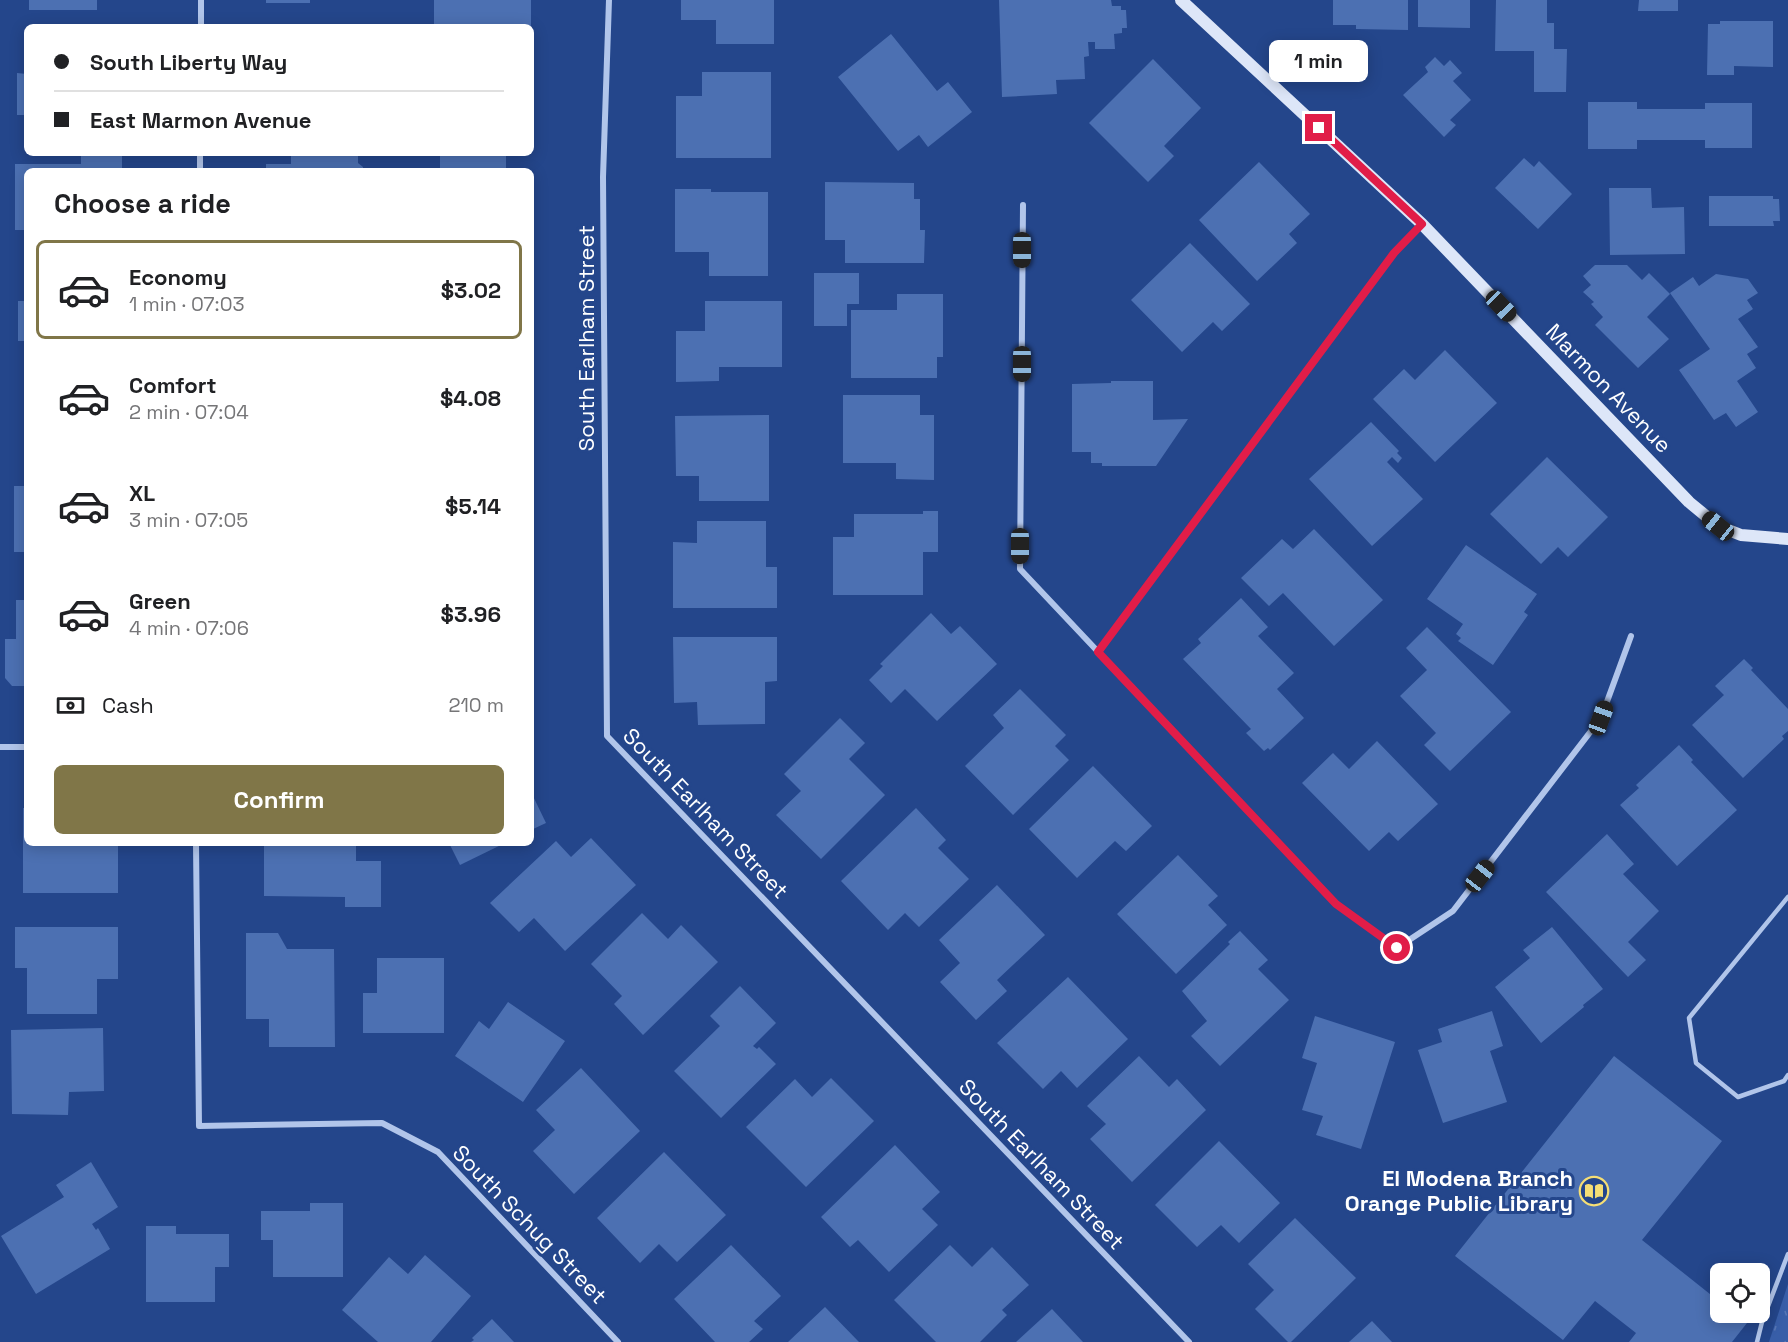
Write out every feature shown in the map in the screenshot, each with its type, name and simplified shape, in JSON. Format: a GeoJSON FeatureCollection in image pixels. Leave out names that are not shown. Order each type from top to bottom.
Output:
{"type":"FeatureCollection","features":[{"type":"Feature","properties":{"kind":"street"},"geometry":{"type":"LineString","coordinates":[[201,0],[201,24]]}},
{"type":"Feature","properties":{"kind":"street","name":"South Earlham Street"},"geometry":{"type":"LineString","coordinates":[[609,0],[603,177],[607,736],[1189,1342]]}},
{"type":"Feature","properties":{"kind":"street","name":"Marmon Avenue"},"geometry":{"type":"LineString","coordinates":[[1181,0],[1422,224],[1689,502],[1718,526],[1741,535],[1788,539]]}},
{"type":"Feature","properties":{"kind":"street"},"geometry":{"type":"LineString","coordinates":[[1023,205],[1020,568],[1336,904],[1397,948],[1453,911],[1601,718],[1630,636]]}},
{"type":"Feature","properties":{"kind":"street"},"geometry":{"type":"LineString","coordinates":[[1098,652],[1394,253],[1422,224]]}},
{"type":"Feature","properties":{"kind":"street"},"geometry":{"type":"LineString","coordinates":[[0,747],[24,747]]}},
{"type":"Feature","properties":{"kind":"street","name":"South Schug Street"},"geometry":{"type":"LineString","coordinates":[[196,846],[199,1126],[382,1123],[438,1152],[618,1342]]}},
{"type":"Feature","properties":{"kind":"lane"},"geometry":{"type":"LineString","coordinates":[[1788,897],[1689,1018],[1696,1063],[1738,1097],[1784,1081],[1788,1075]]}},
{"type":"Feature","properties":{"kind":"lane"},"geometry":{"type":"LineString","coordinates":[[1757,1342],[1762,1322],[1788,1254]]}},
{"type":"Feature","properties":{"kind":"green space"},"geometry":{"type":"Polygon","coordinates":[[[1788,1284],[1788,1342],[1769,1342],[1788,1284]]]}},
{"type":"Feature","properties":{"kind":"building"},"geometry":{"type":"Polygon","coordinates":[[[29,0],[97,0],[97,10],[29,10],[29,0]]]}},
{"type":"Feature","properties":{"kind":"building"},"geometry":{"type":"Polygon","coordinates":[[[266,0],[310,0],[310,3],[266,3],[266,0]]]}},
{"type":"Feature","properties":{"kind":"building"},"geometry":{"type":"Polygon","coordinates":[[[434,0],[531,0],[531,24],[434,24],[434,0]]]}},
{"type":"Feature","properties":{"kind":"building"},"geometry":{"type":"Polygon","coordinates":[[[681,0],[774,0],[774,44],[716,44],[716,20],[681,20],[681,0]]]}},
{"type":"Feature","properties":{"kind":"building"},"geometry":{"type":"Polygon","coordinates":[[[999,0],[1111,0],[1112,6],[1121,6],[1121,10],[1126,10],[1127,28],[1122,28],[1122,33],[1114,34],[1115,49],[1095,49],[1095,42],[1088,42],[1089,56],[1084,57],[1085,79],[1056,80],[1057,94],[1002,97],[999,0]]]}},
{"type":"Feature","properties":{"kind":"building"},"geometry":{"type":"Polygon","coordinates":[[[1333,0],[1408,0],[1408,30],[1356,29],[1356,25],[1333,25],[1333,0]]]}},
{"type":"Feature","properties":{"kind":"building"},"geometry":{"type":"Polygon","coordinates":[[[1418,0],[1470,0],[1470,28],[1418,27],[1418,0]]]}},
{"type":"Feature","properties":{"kind":"building"},"geometry":{"type":"Polygon","coordinates":[[[1496,0],[1547,0],[1547,23],[1554,23],[1554,49],[1567,49],[1566,92],[1534,92],[1534,51],[1495,51],[1496,0]]]}},
{"type":"Feature","properties":{"kind":"building"},"geometry":{"type":"Polygon","coordinates":[[[1639,0],[1678,0],[1678,11],[1638,11],[1639,0]]]}},
{"type":"Feature","properties":{"kind":"building"},"geometry":{"type":"Polygon","coordinates":[[[1720,21],[1773,21],[1773,67],[1734,66],[1734,75],[1707,75],[1708,24],[1720,24],[1720,21]]]}},
{"type":"Feature","properties":{"kind":"building"},"geometry":{"type":"Polygon","coordinates":[[[891,34],[937,91],[948,82],[972,112],[928,147],[919,135],[898,151],[838,77],[891,34]]]}},
{"type":"Feature","properties":{"kind":"building"},"geometry":{"type":"Polygon","coordinates":[[[1435,57],[1444,66],[1450,60],[1462,73],[1453,81],[1471,100],[1450,120],[1456,125],[1444,137],[1403,95],[1428,72],[1425,67],[1435,57]]]}},
{"type":"Feature","properties":{"kind":"building"},"geometry":{"type":"Polygon","coordinates":[[[1153,59],[1201,108],[1164,146],[1174,156],[1148,182],[1089,123],[1153,59]]]}},
{"type":"Feature","properties":{"kind":"building"},"geometry":{"type":"Polygon","coordinates":[[[702,72],[771,72],[771,158],[676,158],[676,96],[702,96],[702,72]]]}},
{"type":"Feature","properties":{"kind":"building"},"geometry":{"type":"Polygon","coordinates":[[[17,73],[24,74],[24,115],[17,115],[17,73]]]}},
{"type":"Feature","properties":{"kind":"building"},"geometry":{"type":"Polygon","coordinates":[[[1588,102],[1637,102],[1637,109],[1705,109],[1705,103],[1752,103],[1752,148],[1705,148],[1705,140],[1637,140],[1637,149],[1588,149],[1588,102]]]}},
{"type":"Feature","properties":{"kind":"building"},"geometry":{"type":"Polygon","coordinates":[[[81,156],[122,156],[122,168],[24,168],[24,230],[15,230],[15,164],[81,164],[81,156]]]}},
{"type":"Feature","properties":{"kind":"building"},"geometry":{"type":"Polygon","coordinates":[[[291,156],[358,156],[358,163],[363,168],[266,168],[266,164],[291,164],[291,156]]]}},
{"type":"Feature","properties":{"kind":"building"},"geometry":{"type":"Polygon","coordinates":[[[440,156],[506,156],[506,168],[440,168],[440,156]]]}},
{"type":"Feature","properties":{"kind":"building"},"geometry":{"type":"Polygon","coordinates":[[[1524,158],[1534,167],[1539,161],[1572,194],[1538,229],[1495,188],[1524,158]]]}},
{"type":"Feature","properties":{"kind":"building"},"geometry":{"type":"Polygon","coordinates":[[[1259,162],[1310,214],[1289,234],[1297,243],[1257,281],[1199,220],[1259,162]]]}},
{"type":"Feature","properties":{"kind":"building"},"geometry":{"type":"Polygon","coordinates":[[[825,182],[914,183],[914,199],[920,199],[920,230],[925,230],[924,263],[845,263],[845,240],[825,240],[825,182]]]}},
{"type":"Feature","properties":{"kind":"building"},"geometry":{"type":"Polygon","coordinates":[[[1609,188],[1651,188],[1652,208],[1684,207],[1685,254],[1610,255],[1609,188]]]}},
{"type":"Feature","properties":{"kind":"building"},"geometry":{"type":"Polygon","coordinates":[[[675,189],[711,189],[711,192],[768,192],[768,276],[709,276],[709,252],[675,252],[675,189]]]}},
{"type":"Feature","properties":{"kind":"building"},"geometry":{"type":"Polygon","coordinates":[[[1709,196],[1773,196],[1773,199],[1779,199],[1780,221],[1773,221],[1774,226],[1709,226],[1709,196]]]}},
{"type":"Feature","properties":{"kind":"building"},"geometry":{"type":"Polygon","coordinates":[[[1190,243],[1250,304],[1222,331],[1213,322],[1182,352],[1131,300],[1190,243]]]}},
{"type":"Feature","properties":{"kind":"building"},"geometry":{"type":"Polygon","coordinates":[[[1595,265],[1627,265],[1642,280],[1649,273],[1670,294],[1647,317],[1669,339],[1638,368],[1595,325],[1603,317],[1591,304],[1594,302],[1583,292],[1591,285],[1583,276],[1595,265]]]}},
{"type":"Feature","properties":{"kind":"building"},"geometry":{"type":"Polygon","coordinates":[[[814,273],[859,273],[859,304],[847,304],[847,326],[814,326],[814,273]]]}},
{"type":"Feature","properties":{"kind":"building"},"geometry":{"type":"Polygon","coordinates":[[[1716,274],[1748,279],[1758,293],[1747,300],[1753,309],[1738,319],[1758,347],[1747,354],[1756,368],[1737,381],[1758,412],[1736,427],[1726,413],[1714,420],[1679,370],[1710,349],[1670,293],[1693,277],[1699,286],[1716,274]]]}},
{"type":"Feature","properties":{"kind":"building"},"geometry":{"type":"Polygon","coordinates":[[[897,294],[943,294],[943,357],[937,357],[937,378],[851,378],[851,310],[897,310],[897,294]]]}},
{"type":"Feature","properties":{"kind":"building"},"geometry":{"type":"Polygon","coordinates":[[[18,301],[24,301],[24,341],[18,341],[18,301]]]}},
{"type":"Feature","properties":{"kind":"building"},"geometry":{"type":"Polygon","coordinates":[[[705,301],[782,301],[782,367],[719,367],[719,381],[676,382],[676,331],[705,331],[705,301]]]}},
{"type":"Feature","properties":{"kind":"building"},"geometry":{"type":"Polygon","coordinates":[[[1445,350],[1497,403],[1435,462],[1373,399],[1404,369],[1415,380],[1445,350]]]}},
{"type":"Feature","properties":{"kind":"building"},"geometry":{"type":"Polygon","coordinates":[[[1111,381],[1153,381],[1153,420],[1188,419],[1156,466],[1102,466],[1102,463],[1091,463],[1091,452],[1072,452],[1072,384],[1111,383],[1111,381]]]}},
{"type":"Feature","properties":{"kind":"building"},"geometry":{"type":"Polygon","coordinates":[[[843,395],[920,395],[920,415],[934,415],[934,480],[896,479],[896,463],[843,463],[843,395]]]}},
{"type":"Feature","properties":{"kind":"building"},"geometry":{"type":"Polygon","coordinates":[[[769,415],[769,501],[699,501],[699,476],[676,476],[675,416],[769,415]]]}},
{"type":"Feature","properties":{"kind":"building"},"geometry":{"type":"Polygon","coordinates":[[[1371,422],[1399,451],[1397,453],[1402,458],[1398,463],[1392,457],[1387,462],[1423,499],[1372,546],[1309,479],[1371,422]]]}},
{"type":"Feature","properties":{"kind":"building"},"geometry":{"type":"Polygon","coordinates":[[[1547,457],[1608,517],[1568,557],[1558,547],[1541,564],[1490,514],[1547,457]]]}},
{"type":"Feature","properties":{"kind":"building"},"geometry":{"type":"Polygon","coordinates":[[[14,486],[24,486],[24,552],[14,552],[14,486]]]}},
{"type":"Feature","properties":{"kind":"building"},"geometry":{"type":"Polygon","coordinates":[[[923,511],[938,511],[938,552],[923,552],[923,595],[833,595],[833,537],[854,537],[854,514],[923,514],[923,511]]]}},
{"type":"Feature","properties":{"kind":"building"},"geometry":{"type":"Polygon","coordinates":[[[697,521],[766,521],[766,567],[777,567],[777,608],[673,608],[673,542],[697,543],[697,521]]]}},
{"type":"Feature","properties":{"kind":"building"},"geometry":{"type":"Polygon","coordinates":[[[1314,529],[1383,600],[1334,646],[1283,593],[1269,606],[1241,578],[1282,539],[1293,549],[1314,529]]]}},
{"type":"Feature","properties":{"kind":"building"},"geometry":{"type":"Polygon","coordinates":[[[1466,545],[1537,594],[1524,612],[1528,615],[1493,665],[1458,641],[1461,638],[1456,634],[1463,624],[1427,599],[1466,545]]]}},
{"type":"Feature","properties":{"kind":"building"},"geometry":{"type":"Polygon","coordinates":[[[1241,598],[1268,627],[1258,636],[1294,673],[1277,689],[1304,718],[1270,750],[1268,748],[1264,751],[1246,733],[1251,729],[1183,659],[1201,643],[1198,639],[1241,598]]]}},
{"type":"Feature","properties":{"kind":"building"},"geometry":{"type":"Polygon","coordinates":[[[16,600],[24,600],[24,686],[12,686],[5,678],[5,639],[16,639],[16,600]]]}},
{"type":"Feature","properties":{"kind":"building"},"geometry":{"type":"Polygon","coordinates":[[[931,613],[951,634],[960,626],[997,664],[937,721],[905,689],[891,703],[869,680],[883,666],[880,664],[931,613]]]}},
{"type":"Feature","properties":{"kind":"building"},"geometry":{"type":"Polygon","coordinates":[[[1427,627],[1511,712],[1450,771],[1424,745],[1436,733],[1400,696],[1427,670],[1406,648],[1427,627]]]}},
{"type":"Feature","properties":{"kind":"building"},"geometry":{"type":"Polygon","coordinates":[[[673,637],[777,637],[777,681],[765,682],[765,724],[698,725],[697,702],[674,703],[673,637]]]}},
{"type":"Feature","properties":{"kind":"building"},"geometry":{"type":"Polygon","coordinates":[[[1744,659],[1753,668],[1751,670],[1788,709],[1788,731],[1782,736],[1784,739],[1743,778],[1692,725],[1724,695],[1715,686],[1744,659]]]}},
{"type":"Feature","properties":{"kind":"building"},"geometry":{"type":"Polygon","coordinates":[[[1020,689],[1066,735],[1055,746],[1069,760],[1013,815],[965,766],[1004,728],[993,715],[1020,689]]]}},
{"type":"Feature","properties":{"kind":"building"},"geometry":{"type":"Polygon","coordinates":[[[840,718],[865,743],[849,759],[885,795],[821,859],[776,815],[801,791],[784,774],[840,718]]]}},
{"type":"Feature","properties":{"kind":"building"},"geometry":{"type":"Polygon","coordinates":[[[1377,741],[1438,804],[1398,841],[1389,832],[1369,851],[1302,783],[1333,753],[1349,769],[1377,741]]]}},
{"type":"Feature","properties":{"kind":"building"},"geometry":{"type":"Polygon","coordinates":[[[1679,745],[1693,760],[1691,762],[1737,810],[1677,866],[1620,805],[1639,788],[1636,785],[1679,745]]]}},
{"type":"Feature","properties":{"kind":"building"},"geometry":{"type":"Polygon","coordinates":[[[1093,766],[1152,826],[1126,851],[1115,841],[1077,878],[1029,829],[1093,766]]]}},
{"type":"Feature","properties":{"kind":"building"},"geometry":{"type":"Polygon","coordinates":[[[534,798],[546,823],[534,829],[534,798]]]}},
{"type":"Feature","properties":{"kind":"building"},"geometry":{"type":"Polygon","coordinates":[[[23,808],[24,846],[118,846],[118,893],[23,893],[23,808]]]}},
{"type":"Feature","properties":{"kind":"building"},"geometry":{"type":"Polygon","coordinates":[[[916,808],[946,840],[938,848],[969,879],[919,927],[905,913],[888,930],[841,881],[916,808]]]}},
{"type":"Feature","properties":{"kind":"building"},"geometry":{"type":"Polygon","coordinates":[[[1607,834],[1634,864],[1623,874],[1659,911],[1628,942],[1646,960],[1628,977],[1546,892],[1607,834]]]}},
{"type":"Feature","properties":{"kind":"building"},"geometry":{"type":"Polygon","coordinates":[[[591,838],[636,885],[565,951],[534,918],[519,932],[490,903],[556,841],[571,857],[591,838]]]}},
{"type":"Feature","properties":{"kind":"building"},"geometry":{"type":"Polygon","coordinates":[[[264,846],[356,846],[356,861],[381,861],[381,907],[345,907],[345,897],[264,896],[264,846]]]}},
{"type":"Feature","properties":{"kind":"building"},"geometry":{"type":"Polygon","coordinates":[[[450,846],[499,846],[460,865],[450,846]]]}},
{"type":"Feature","properties":{"kind":"building"},"geometry":{"type":"Polygon","coordinates":[[[1178,855],[1218,896],[1208,905],[1227,925],[1176,974],[1117,914],[1178,855]]]}},
{"type":"Feature","properties":{"kind":"building"},"geometry":{"type":"Polygon","coordinates":[[[997,885],[1045,935],[997,980],[1007,991],[976,1020],[940,982],[960,963],[939,940],[997,885]]]}},
{"type":"Feature","properties":{"kind":"building"},"geometry":{"type":"Polygon","coordinates":[[[642,913],[668,939],[681,925],[718,962],[643,1035],[614,1004],[622,996],[591,964],[642,913]]]}},
{"type":"Feature","properties":{"kind":"building"},"geometry":{"type":"Polygon","coordinates":[[[15,927],[118,927],[118,979],[97,979],[97,1014],[27,1014],[27,968],[15,968],[15,927]]]}},
{"type":"Feature","properties":{"kind":"building"},"geometry":{"type":"Polygon","coordinates":[[[1552,927],[1603,989],[1541,1043],[1495,987],[1530,958],[1523,950],[1552,927]]]}},
{"type":"Feature","properties":{"kind":"building"},"geometry":{"type":"Polygon","coordinates":[[[1240,931],[1268,960],[1258,969],[1289,1000],[1220,1066],[1191,1036],[1207,1021],[1182,991],[1230,944],[1228,942],[1240,931]]]}},
{"type":"Feature","properties":{"kind":"building"},"geometry":{"type":"Polygon","coordinates":[[[246,933],[278,933],[287,949],[334,949],[335,1047],[269,1047],[269,1019],[246,1019],[246,933]]]}},
{"type":"Feature","properties":{"kind":"building"},"geometry":{"type":"Polygon","coordinates":[[[377,958],[444,958],[444,1033],[363,1033],[363,993],[377,993],[377,958]]]}},
{"type":"Feature","properties":{"kind":"building"},"geometry":{"type":"Polygon","coordinates":[[[1068,977],[1128,1039],[1077,1088],[1061,1071],[1043,1089],[997,1043],[1068,977]]]}},
{"type":"Feature","properties":{"kind":"building"},"geometry":{"type":"Polygon","coordinates":[[[740,986],[776,1023],[753,1046],[757,1049],[759,1047],[776,1064],[721,1118],[674,1071],[720,1026],[710,1016],[740,986]]]}},
{"type":"Feature","properties":{"kind":"building"},"geometry":{"type":"Polygon","coordinates":[[[508,1002],[565,1041],[523,1102],[455,1056],[479,1021],[489,1029],[508,1002]]]}},
{"type":"Feature","properties":{"kind":"building"},"geometry":{"type":"Polygon","coordinates":[[[1492,1011],[1503,1046],[1490,1051],[1507,1102],[1443,1123],[1418,1050],[1442,1042],[1438,1029],[1492,1011]]]}},
{"type":"Feature","properties":{"kind":"building"},"geometry":{"type":"Polygon","coordinates":[[[1315,1016],[1395,1042],[1361,1149],[1316,1135],[1323,1116],[1302,1110],[1317,1063],[1302,1058],[1315,1016]]]}},
{"type":"Feature","properties":{"kind":"building"},"geometry":{"type":"Polygon","coordinates":[[[103,1028],[104,1091],[69,1092],[68,1115],[12,1114],[11,1030],[103,1028]]]}},
{"type":"Feature","properties":{"kind":"building"},"geometry":{"type":"Polygon","coordinates":[[[1139,1056],[1169,1087],[1177,1079],[1206,1110],[1132,1182],[1090,1139],[1106,1124],[1087,1106],[1139,1056]]]}},
{"type":"Feature","properties":{"kind":"building","name":"El Modena Branch Orange Public Library"},"geometry":{"type":"Polygon","coordinates":[[[1614,1056],[1722,1141],[1642,1240],[1710,1294],[1710,1323],[1747,1323],[1732,1342],[1629,1342],[1636,1333],[1595,1301],[1563,1340],[1455,1256],[1614,1056]]]}},
{"type":"Feature","properties":{"kind":"building"},"geometry":{"type":"Polygon","coordinates":[[[581,1068],[640,1131],[574,1194],[533,1151],[555,1130],[536,1110],[581,1068]]]}},
{"type":"Feature","properties":{"kind":"building"},"geometry":{"type":"Polygon","coordinates":[[[831,1078],[874,1121],[806,1187],[746,1127],[795,1079],[812,1097],[831,1078]]]}},
{"type":"Feature","properties":{"kind":"building"},"geometry":{"type":"Polygon","coordinates":[[[1219,1141],[1280,1203],[1239,1243],[1221,1225],[1197,1247],[1155,1205],[1219,1141]]]}},
{"type":"Feature","properties":{"kind":"building"},"geometry":{"type":"Polygon","coordinates":[[[895,1145],[940,1192],[922,1209],[938,1225],[889,1272],[858,1240],[850,1247],[821,1217],[895,1145]]]}},
{"type":"Feature","properties":{"kind":"building"},"geometry":{"type":"Polygon","coordinates":[[[664,1152],[726,1215],[677,1262],[659,1244],[640,1263],[597,1218],[664,1152]]]}},
{"type":"Feature","properties":{"kind":"building"},"geometry":{"type":"Polygon","coordinates":[[[91,1162],[118,1207],[92,1224],[96,1230],[98,1228],[110,1249],[36,1294],[1,1236],[64,1197],[56,1185],[91,1162]]]}},
{"type":"Feature","properties":{"kind":"building"},"geometry":{"type":"Polygon","coordinates":[[[310,1203],[343,1203],[343,1277],[273,1277],[273,1240],[261,1240],[261,1211],[310,1211],[310,1203]]]}},
{"type":"Feature","properties":{"kind":"building"},"geometry":{"type":"Polygon","coordinates":[[[1295,1218],[1356,1278],[1291,1342],[1288,1342],[1255,1309],[1274,1290],[1248,1264],[1295,1218]]]}},
{"type":"Feature","properties":{"kind":"building"},"geometry":{"type":"Polygon","coordinates":[[[146,1226],[176,1226],[176,1234],[229,1234],[229,1267],[215,1267],[215,1302],[146,1302],[146,1226]]]}},
{"type":"Feature","properties":{"kind":"building"},"geometry":{"type":"Polygon","coordinates":[[[731,1245],[781,1296],[754,1321],[763,1329],[749,1342],[715,1342],[674,1299],[731,1245]]]}},
{"type":"Feature","properties":{"kind":"building"},"geometry":{"type":"Polygon","coordinates":[[[950,1245],[972,1267],[992,1247],[1029,1285],[1002,1310],[1007,1315],[980,1342],[936,1342],[894,1300],[950,1245]]]}},
{"type":"Feature","properties":{"kind":"building"},"geometry":{"type":"Polygon","coordinates":[[[425,1255],[471,1296],[431,1342],[378,1342],[342,1310],[389,1257],[408,1274],[425,1255]]]}},
{"type":"Feature","properties":{"kind":"building"},"geometry":{"type":"Polygon","coordinates":[[[825,1307],[859,1342],[788,1342],[825,1307]]]}},
{"type":"Feature","properties":{"kind":"building"},"geometry":{"type":"Polygon","coordinates":[[[1052,1309],[1083,1342],[1016,1342],[1052,1309]]]}},
{"type":"Feature","properties":{"kind":"building"},"geometry":{"type":"Polygon","coordinates":[[[492,1319],[514,1342],[471,1342],[474,1340],[472,1338],[492,1319]]]}},
{"type":"Feature","properties":{"kind":"building"},"geometry":{"type":"Polygon","coordinates":[[[1372,1321],[1392,1342],[1349,1342],[1372,1321]]]}},
{"type":"Feature","properties":{"kind":"place","name":"El Modena Branch Orange Public Library"},"geometry":{"type":"Point","coordinates":[1594,1191]}},
{"type":"Feature","properties":{"kind":"route"},"geometry":{"type":"LineString","coordinates":[[1319,128],[1422,224],[1394,253],[1098,652],[1336,904],[1397,948]]}}]}
